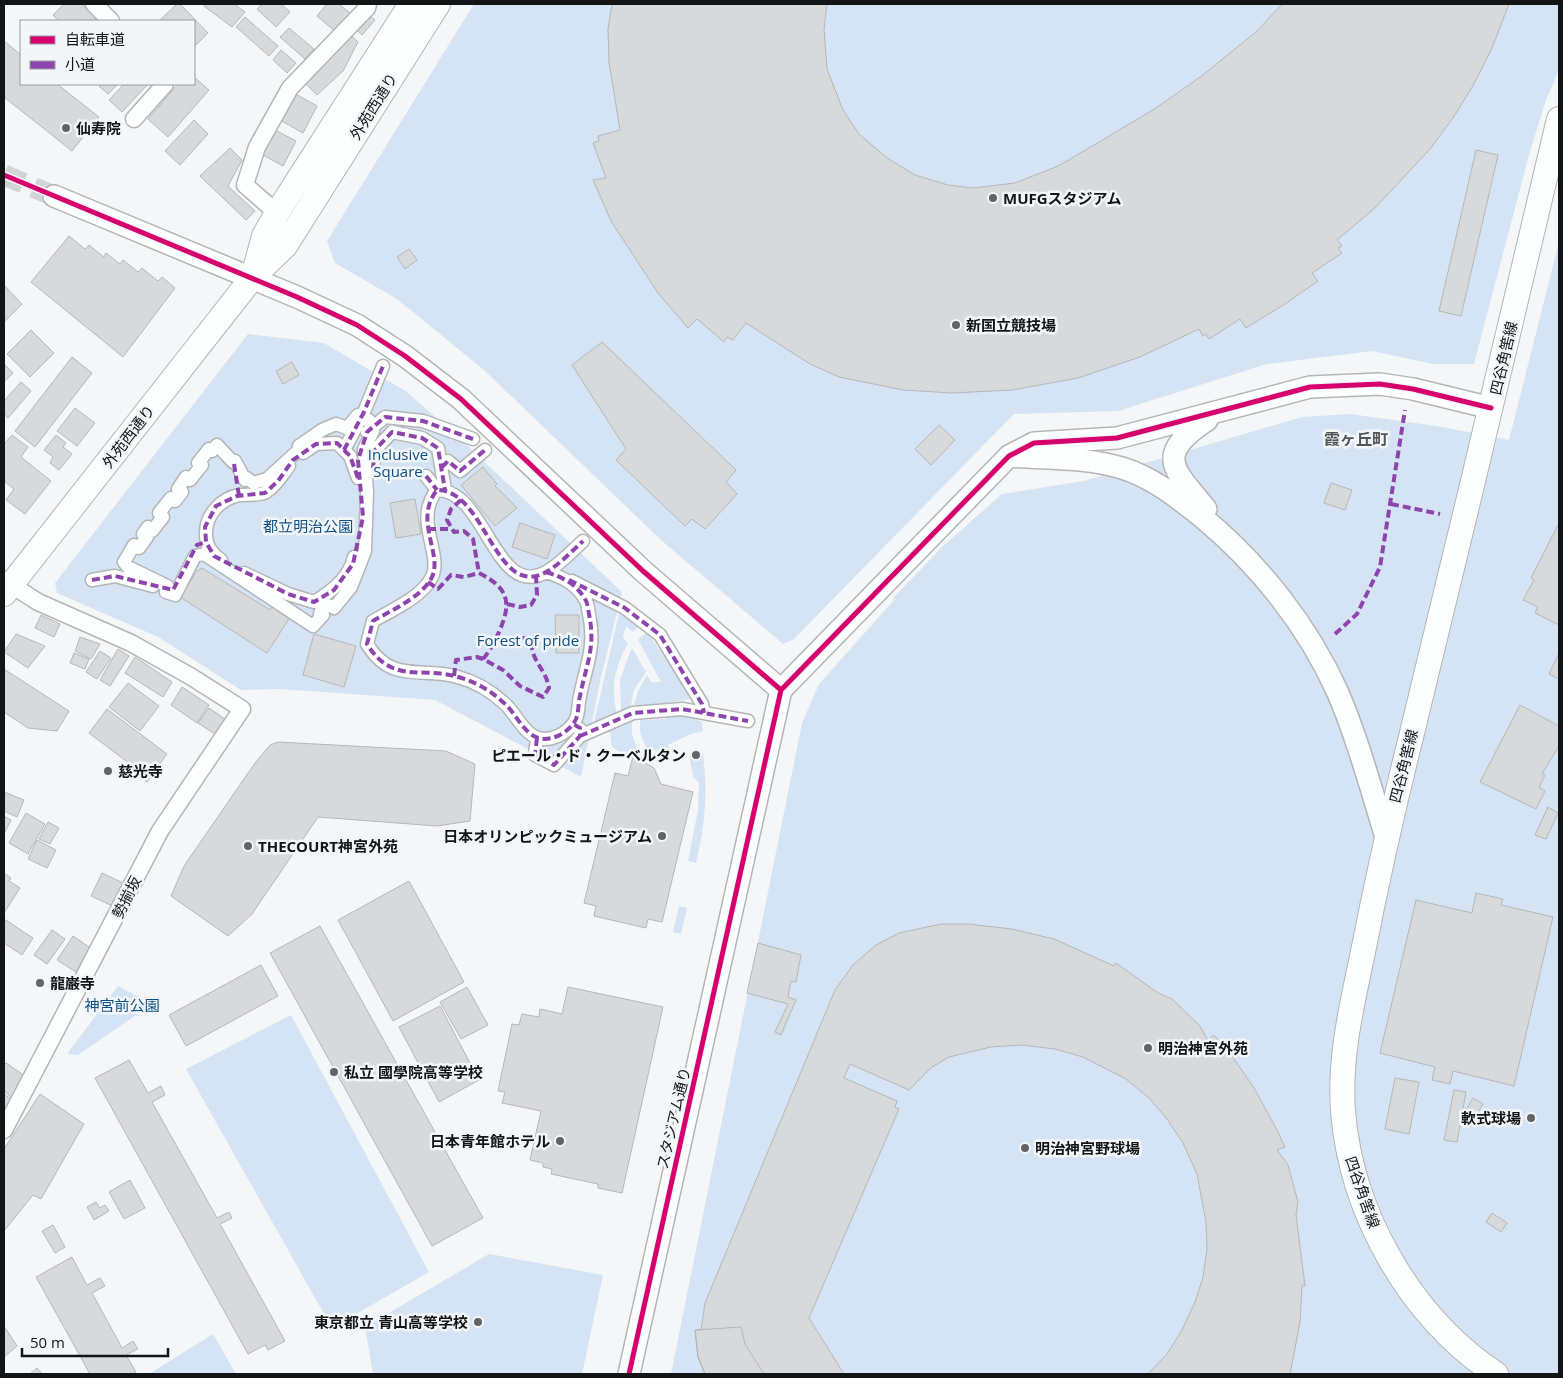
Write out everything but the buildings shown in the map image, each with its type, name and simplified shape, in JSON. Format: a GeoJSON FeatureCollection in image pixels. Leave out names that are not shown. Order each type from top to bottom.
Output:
{"type":"FeatureCollection","features":[{"type":"Feature","properties":{"kind":"main road","name":"外苑西通り"},"geometry":{"type":"LineString","coordinates":[[252,278],[264,236],[277,213],[411,4]]}},
{"type":"Feature","properties":{"kind":"main road","name":"外苑西通り"},"geometry":{"type":"LineString","coordinates":[[6,586],[252,278],[285,246],[438,4]]}},
{"type":"Feature","properties":{"kind":"main road","name":"四谷角筈線"},"geometry":{"type":"LineString","coordinates":[[1496,1374],[1452,1339],[1420,1301],[1392,1262],[1370,1218],[1351,1166],[1343,1110],[1343,1050],[1386,837],[1559,120]]}},
{"type":"Feature","properties":{"kind":"street"},"geometry":{"type":"LineString","coordinates":[[94,4],[111,20]]}},
{"type":"Feature","properties":{"kind":"street"},"geometry":{"type":"LineString","coordinates":[[277,213],[245,185],[257,147],[290,88],[367,8],[368,4]]}},
{"type":"Feature","properties":{"kind":"street"},"geometry":{"type":"LineString","coordinates":[[134,119],[164,85]]}},
{"type":"Feature","properties":{"kind":"street"},"geometry":{"type":"LineString","coordinates":[[54,196],[252,278],[357,325],[435,378],[535,467],[643,571],[781,690],[1009,456],[1034,443],[1117,438],[1310,387],[1342,384],[1380,384],[1413,389],[1491,408]]}},
{"type":"Feature","properties":{"kind":"street"},"geometry":{"type":"LineString","coordinates":[[344,450],[361,417],[383,366]]}},
{"type":"Feature","properties":{"kind":"street"},"geometry":{"type":"LineString","coordinates":[[1220,411],[1188,433],[1180,441],[1175,449],[1174,465],[1182,482],[1248,559],[1295,618],[1337,692],[1355,739],[1386,837]]}},
{"type":"Feature","properties":{"kind":"street"},"geometry":{"type":"LineString","coordinates":[[372,428],[369,420],[358,415],[347,428],[336,424],[322,430],[300,446],[300,449],[267,478],[253,483],[247,478],[245,480],[235,461],[232,462],[217,445],[212,451],[209,449],[198,463],[202,465],[190,480],[186,477],[178,489],[182,492],[175,501],[171,498],[158,514],[163,517],[152,531],[148,527],[143,534],[147,537],[139,548],[134,545],[125,557],[124,562],[128,567],[167,586],[166,592],[175,595],[195,556],[204,554],[313,626],[323,616],[320,614],[324,604],[334,608],[351,587],[364,551],[367,471],[358,460],[367,432],[372,428],[385,417],[423,421],[472,439]]}},
{"type":"Feature","properties":{"kind":"street"},"geometry":{"type":"LineString","coordinates":[[367,471],[337,443],[316,444],[293,460],[278,481],[265,493],[238,496],[216,506],[205,527],[206,542],[214,556],[241,572],[288,594],[314,602],[334,590],[353,564],[363,516],[367,471],[375,450],[392,432],[422,438],[438,448],[442,467],[441,490],[428,501],[428,532],[434,562],[432,576],[419,592],[374,622],[367,644],[376,658],[395,669],[420,674],[449,674],[477,683],[505,704],[524,727],[537,738],[552,738],[565,732],[576,719],[588,666],[591,650],[590,623],[586,600],[567,578]]}},
{"type":"Feature","properties":{"kind":"street"},"geometry":{"type":"LineString","coordinates":[[442,467],[448,461],[460,471],[485,450]]}},
{"type":"Feature","properties":{"kind":"street"},"geometry":{"type":"LineString","coordinates":[[1009,456],[1092,461],[1142,475],[1195,511],[1248,559]]}},
{"type":"Feature","properties":{"kind":"street"},"geometry":{"type":"LineString","coordinates":[[234,464],[238,496]]}},
{"type":"Feature","properties":{"kind":"street"},"geometry":{"type":"LineString","coordinates":[[426,476],[441,490],[458,496],[512,572],[523,576],[546,572],[567,578],[625,608],[660,635],[702,704],[704,713]]}},
{"type":"Feature","properties":{"kind":"street"},"geometry":{"type":"LineString","coordinates":[[546,572],[583,541]]}},
{"type":"Feature","properties":{"kind":"street"},"geometry":{"type":"LineString","coordinates":[[92,580],[115,576],[173,590],[197,545],[206,542]]}},
{"type":"Feature","properties":{"kind":"street","name":"勢揃坂"},"geometry":{"type":"LineString","coordinates":[[5,1127],[24,1094],[160,831],[242,709],[190,676],[131,643],[6,586]]}},
{"type":"Feature","properties":{"kind":"street","name":"スタジアム通り"},"geometry":{"type":"LineString","coordinates":[[629,1374],[781,690]]}},
{"type":"Feature","properties":{"kind":"street"},"geometry":{"type":"LineString","coordinates":[[537,738],[535,755],[554,766],[580,736],[634,713],[682,709],[748,720]]}},
{"type":"Feature","properties":{"kind":"street"},"geometry":{"type":"LineString","coordinates":[[572,723],[580,728],[580,736]]}},
{"type":"Feature","properties":{"kind":"green space","name":"新国立競技場"},"geometry":{"type":"Polygon","coordinates":[[[474,4],[1559,4],[1559,70],[1546,100],[1529,155],[1474,364],[1433,364],[1372,351],[1267,364],[1118,411],[1014,414],[794,639],[783,644],[661,540],[484,370],[397,299],[335,263],[327,241],[474,4]]]}},
{"type":"Feature","properties":{"kind":"green space","name":"明治神宮外苑"},"geometry":{"type":"Polygon","coordinates":[[[1559,242],[1559,1374],[671,1374],[802,723],[819,684],[894,600],[893,598],[943,546],[1002,494],[1084,481],[1302,417],[1350,414],[1437,426],[1509,440],[1559,242]]]}},
{"type":"Feature","properties":{"kind":"green space","name":"都立明治公園"},"geometry":{"type":"Polygon","coordinates":[[[248,334],[324,343],[407,392],[470,448],[622,592],[601,677],[581,777],[435,700],[280,689],[241,690],[158,637],[57,593],[55,583],[248,334]]]}},
{"type":"Feature","properties":{"kind":"green space"},"geometry":{"type":"Polygon","coordinates":[[[620,609],[640,625],[633,632],[626,626],[623,637],[628,644],[615,678],[614,696],[617,715],[592,731],[620,609]]]}},
{"type":"Feature","properties":{"kind":"green space"},"geometry":{"type":"Polygon","coordinates":[[[647,632],[672,668],[677,666],[690,699],[633,709],[638,691],[647,675],[651,682],[661,682],[638,640],[647,632]]]}},
{"type":"Feature","properties":{"kind":"green space"},"geometry":{"type":"Polygon","coordinates":[[[632,648],[646,672],[634,690],[630,710],[621,713],[620,679],[632,648]]]}},
{"type":"Feature","properties":{"kind":"green space"},"geometry":{"type":"Polygon","coordinates":[[[664,713],[685,715],[702,722],[703,731],[691,734],[668,745],[671,751],[662,754],[659,749],[648,753],[640,732],[640,720],[666,719],[664,713]]]}},
{"type":"Feature","properties":{"kind":"green space"},"geometry":{"type":"Polygon","coordinates":[[[632,721],[632,734],[640,757],[632,753],[630,758],[612,747],[610,731],[624,722],[632,721]]]}},
{"type":"Feature","properties":{"kind":"green space"},"geometry":{"type":"Polygon","coordinates":[[[703,754],[705,809],[696,863],[688,861],[698,810],[699,783],[693,776],[689,755],[703,754]]]}},
{"type":"Feature","properties":{"kind":"green space"},"geometry":{"type":"Polygon","coordinates":[[[679,906],[687,908],[681,934],[673,932],[679,906]]]}},
{"type":"Feature","properties":{"kind":"green space","name":"神宮前公園"},"geometry":{"type":"Polygon","coordinates":[[[118,986],[152,1004],[78,1055],[67,1054],[118,986]]]}},
{"type":"Feature","properties":{"kind":"green space"},"geometry":{"type":"Polygon","coordinates":[[[291,1015],[429,1272],[332,1328],[186,1069],[291,1015]]]}},
{"type":"Feature","properties":{"kind":"green space","name":"東京都立 青山高等学校"},"geometry":{"type":"Polygon","coordinates":[[[489,1254],[603,1275],[582,1374],[373,1374],[365,1327],[489,1254]]]}},
{"type":"Feature","properties":{"kind":"green space"},"geometry":{"type":"Polygon","coordinates":[[[213,1334],[236,1374],[149,1374],[213,1334]]]}},
{"type":"Feature","properties":{"kind":"tunnel"},"geometry":{"type":"LineString","coordinates":[[4,175],[54,196]]}},
{"type":"Feature","properties":{"kind":"marked path"},"geometry":{"type":"LineString","coordinates":[[344,450],[364,412],[383,366]]}},
{"type":"Feature","properties":{"kind":"marked path"},"geometry":{"type":"LineString","coordinates":[[1335,634],[1357,614],[1380,567],[1405,410]]}},
{"type":"Feature","properties":{"kind":"marked path"},"geometry":{"type":"LineString","coordinates":[[358,478],[350,456],[337,443],[316,444],[293,460],[278,481],[265,493],[237,496],[216,506],[205,527],[206,542],[214,556],[288,594],[314,602],[334,590],[353,564],[363,517],[358,460],[367,432],[385,417],[423,421],[473,439]]}},
{"type":"Feature","properties":{"kind":"marked path"},"geometry":{"type":"LineString","coordinates":[[373,468],[375,450],[392,432],[422,438],[438,448],[445,490]]}},
{"type":"Feature","properties":{"kind":"marked path"},"geometry":{"type":"LineString","coordinates":[[442,467],[448,461],[460,471],[485,450]]}},
{"type":"Feature","properties":{"kind":"marked path"},"geometry":{"type":"LineString","coordinates":[[234,464],[239,496]]}},
{"type":"Feature","properties":{"kind":"marked path"},"geometry":{"type":"LineString","coordinates":[[426,476],[437,490]]}},
{"type":"Feature","properties":{"kind":"marked path"},"geometry":{"type":"LineString","coordinates":[[546,572],[558,576],[578,589],[587,602],[591,626],[591,647],[577,716],[570,728],[560,735],[549,739],[538,738],[528,732],[504,703],[488,690],[465,679],[445,674],[397,670],[377,657],[367,644],[373,621],[414,597],[432,577],[434,558],[428,525],[428,513],[430,501],[437,490],[454,495],[468,507],[503,559],[515,572],[530,577],[548,571],[562,561],[583,541]]}},
{"type":"Feature","properties":{"kind":"marked path"},"geometry":{"type":"LineString","coordinates":[[461,500],[451,509],[447,520],[454,532],[464,531],[473,539],[479,573]]}},
{"type":"Feature","properties":{"kind":"marked path"},"geometry":{"type":"LineString","coordinates":[[1391,504],[1440,514]]}},
{"type":"Feature","properties":{"kind":"marked path"},"geometry":{"type":"LineString","coordinates":[[428,529],[452,529]]}},
{"type":"Feature","properties":{"kind":"marked path"},"geometry":{"type":"LineString","coordinates":[[92,580],[115,576],[173,590],[197,545],[206,542]]}},
{"type":"Feature","properties":{"kind":"marked path"},"geometry":{"type":"LineString","coordinates":[[428,582],[438,589],[451,575],[464,577],[479,573],[497,584],[505,597],[506,613],[499,632],[483,659]]}},
{"type":"Feature","properties":{"kind":"marked path"},"geometry":{"type":"LineString","coordinates":[[507,604],[520,607],[531,605],[537,595],[536,575]]}},
{"type":"Feature","properties":{"kind":"marked path"},"geometry":{"type":"LineString","coordinates":[[569,580],[625,608],[660,635],[702,704],[704,713]]}},
{"type":"Feature","properties":{"kind":"marked path"},"geometry":{"type":"LineString","coordinates":[[454,676],[456,660],[477,657],[503,670],[520,686],[543,697],[549,688],[545,675],[534,655],[531,639],[496,638]]}},
{"type":"Feature","properties":{"kind":"marked path"},"geometry":{"type":"LineString","coordinates":[[580,736],[633,713],[682,709],[748,721]]}},
{"type":"Feature","properties":{"kind":"marked path"},"geometry":{"type":"LineString","coordinates":[[537,738],[535,755],[554,765],[580,736],[580,728],[572,723]]}},
{"type":"Feature","properties":{"kind":"cycle path"},"geometry":{"type":"LineString","coordinates":[[4,175],[297,297],[357,325],[405,356],[461,399],[643,571],[781,690]]}},
{"type":"Feature","properties":{"kind":"cycle path"},"geometry":{"type":"LineString","coordinates":[[629,1374],[781,690],[1009,456],[1034,443],[1117,438],[1310,387],[1380,384],[1413,389],[1491,408]]}},
{"type":"Feature","properties":{"kind":"place","name":"仙寿院"},"geometry":{"type":"Point","coordinates":[66,128]}},
{"type":"Feature","properties":{"kind":"place","name":"MUFGスタジアム"},"geometry":{"type":"Point","coordinates":[993,198]}},
{"type":"Feature","properties":{"kind":"place","name":"新国立競技場"},"geometry":{"type":"Point","coordinates":[956,325]}},
{"type":"Feature","properties":{"kind":"place","name":"ピエール・ド・クーベルタン"},"geometry":{"type":"Point","coordinates":[696,755]}},
{"type":"Feature","properties":{"kind":"place","name":"慈光寺"},"geometry":{"type":"Point","coordinates":[108,771]}},
{"type":"Feature","properties":{"kind":"place","name":"日本オリンピックミュージアム"},"geometry":{"type":"Point","coordinates":[662,836]}},
{"type":"Feature","properties":{"kind":"place","name":"THECOURT神宮外苑"},"geometry":{"type":"Point","coordinates":[248,846]}},
{"type":"Feature","properties":{"kind":"place","name":"龍巌寺"},"geometry":{"type":"Point","coordinates":[40,983]}},
{"type":"Feature","properties":{"kind":"place","name":"明治神宮外苑"},"geometry":{"type":"Point","coordinates":[1148,1048]}},
{"type":"Feature","properties":{"kind":"place","name":"私立 國學院高等学校"},"geometry":{"type":"Point","coordinates":[334,1072]}},
{"type":"Feature","properties":{"kind":"place","name":"軟式球場"},"geometry":{"type":"Point","coordinates":[1531,1118]}},
{"type":"Feature","properties":{"kind":"place","name":"日本青年館ホテル"},"geometry":{"type":"Point","coordinates":[560,1141]}},
{"type":"Feature","properties":{"kind":"place","name":"明治神宮野球場"},"geometry":{"type":"Point","coordinates":[1025,1148]}},
{"type":"Feature","properties":{"kind":"place","name":"東京都立 青山高等学校"},"geometry":{"type":"Point","coordinates":[478,1322]}},
{"type":"Feature","properties":{"kind":"district","name":"霞ヶ丘町"},"geometry":{"type":"Point","coordinates":[1356,439]}},
{"type":"Feature","properties":{"kind":"park label","name":"Inclusive Square"},"geometry":{"type":"Point","coordinates":[398,462]}},
{"type":"Feature","properties":{"kind":"park label","name":"Forest of pride"},"geometry":{"type":"Point","coordinates":[528,640]}}]}
